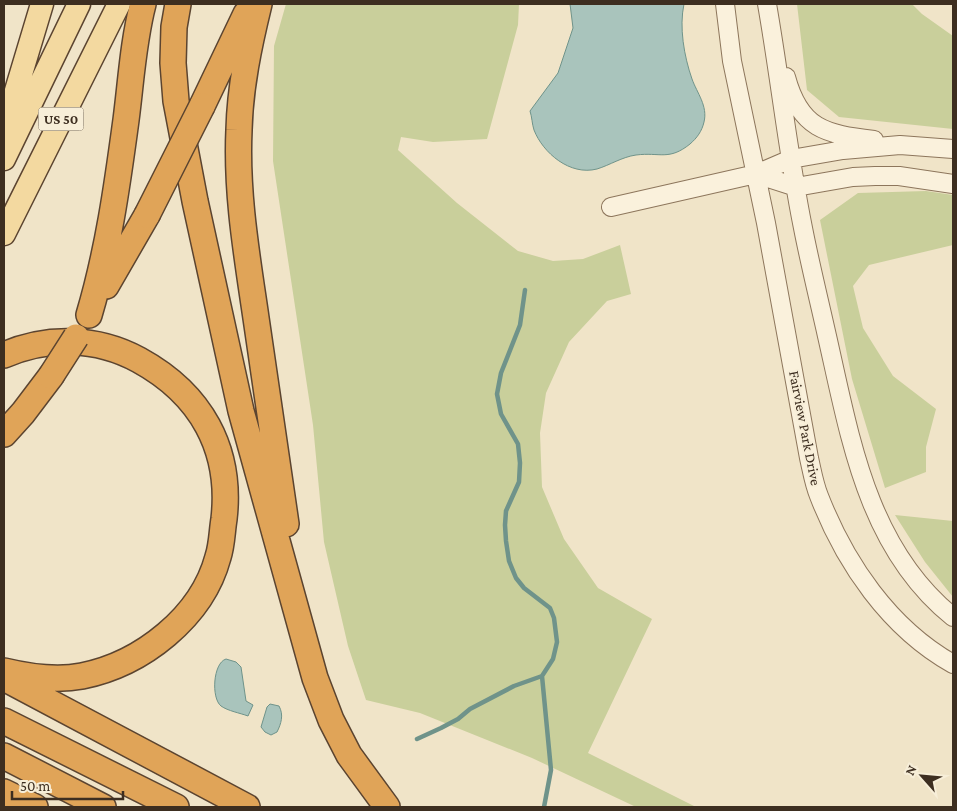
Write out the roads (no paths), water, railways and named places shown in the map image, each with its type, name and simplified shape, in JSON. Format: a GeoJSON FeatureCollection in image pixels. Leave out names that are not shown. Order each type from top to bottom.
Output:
{"type":"FeatureCollection","features":[{"type":"Feature","properties":{"kind":"highway"},"geometry":{"type":"LineString","coordinates":[[89,315],[110,234],[134,54],[143,4]]}},
{"type":"Feature","properties":{"kind":"highway"},"geometry":{"type":"LineString","coordinates":[[178,4],[174,28],[176,101],[195,200],[241,411],[315,678],[331,720],[349,755],[387,807]]}},
{"type":"Feature","properties":{"kind":"highway"},"geometry":{"type":"LineString","coordinates":[[4,434],[23,413],[51,376],[89,315],[146,215],[202,106],[250,4]]}},
{"type":"Feature","properties":{"kind":"highway"},"geometry":{"type":"LineString","coordinates":[[258,4],[241,93],[238,131],[238,174],[242,225],[300,628]]}},
{"type":"Feature","properties":{"kind":"highway"},"geometry":{"type":"LineString","coordinates":[[4,355],[27,347],[52,342],[88,343],[111,348],[151,367],[184,393],[199,411],[217,446],[226,484],[218,557],[200,598],[171,631],[156,643],[123,663],[82,676],[35,677],[4,671]]}},
{"type":"Feature","properties":{"kind":"highway"},"geometry":{"type":"LineString","coordinates":[[4,678],[247,807]]}},
{"type":"Feature","properties":{"kind":"highway"},"geometry":{"type":"LineString","coordinates":[[4,721],[176,807]]}},
{"type":"Feature","properties":{"kind":"highway"},"geometry":{"type":"LineString","coordinates":[[4,756],[104,807]]}},
{"type":"Feature","properties":{"kind":"highway"},"geometry":{"type":"LineString","coordinates":[[4,792],[35,807]]}},
{"type":"Feature","properties":{"kind":"main road"},"geometry":{"type":"LineString","coordinates":[[4,123],[15,94],[42,4]]}},
{"type":"Feature","properties":{"kind":"main road","name":"US 50"},"geometry":{"type":"LineString","coordinates":[[4,160],[79,4]]}},
{"type":"Feature","properties":{"kind":"main road","name":"US 50"},"geometry":{"type":"LineString","coordinates":[[4,234],[119,4]]}},
{"type":"Feature","properties":{"kind":"street","name":"Fairview Park Drive"},"geometry":{"type":"LineString","coordinates":[[725,4],[732,61],[756,174],[809,458],[818,495],[843,547],[862,579],[902,627],[939,656],[953,664]]}},
{"type":"Feature","properties":{"kind":"street"},"geometry":{"type":"LineString","coordinates":[[767,4],[803,228],[848,427],[863,480],[879,521],[894,546],[932,599],[953,617]]}},
{"type":"Feature","properties":{"kind":"street"},"geometry":{"type":"LineString","coordinates":[[770,26],[789,90],[805,117],[826,131],[838,134],[911,145],[953,148]]}},
{"type":"Feature","properties":{"kind":"street"},"geometry":{"type":"LineString","coordinates":[[610,208],[756,174],[791,158],[874,147],[911,145]]}},
{"type":"Feature","properties":{"kind":"street"},"geometry":{"type":"LineString","coordinates":[[756,174],[796,187],[853,177],[875,176],[899,176],[953,184]]}},
{"type":"Feature","properties":{"kind":"water"},"geometry":{"type":"Polygon","coordinates":[[[570,4],[684,4],[682,32],[685,51],[692,79],[705,110],[701,131],[690,144],[670,154],[636,155],[597,169],[587,170],[568,166],[559,161],[544,147],[534,130],[530,111],[558,73],[573,28],[570,4]]]}},
{"type":"Feature","properties":{"kind":"water"},"geometry":{"type":"Polygon","coordinates":[[[226,659],[236,662],[241,667],[246,701],[253,705],[248,716],[227,709],[218,702],[215,689],[216,674],[218,667],[226,659]]]}},
{"type":"Feature","properties":{"kind":"water"},"geometry":{"type":"Polygon","coordinates":[[[270,704],[279,706],[282,716],[277,732],[271,735],[261,727],[267,707],[270,704]]]}},
{"type":"Feature","properties":{"kind":"waterway"},"geometry":{"type":"LineString","coordinates":[[417,739],[458,719],[470,709],[514,686],[542,676],[553,659],[557,642],[554,618],[550,608],[524,588],[516,578],[509,561],[506,541],[506,511],[519,482],[520,463],[518,444],[501,414],[497,394],[501,373],[520,325],[525,290]]}},
{"type":"Feature","properties":{"kind":"waterway"},"geometry":{"type":"LineString","coordinates":[[542,676],[551,770],[544,807]]}}]}
